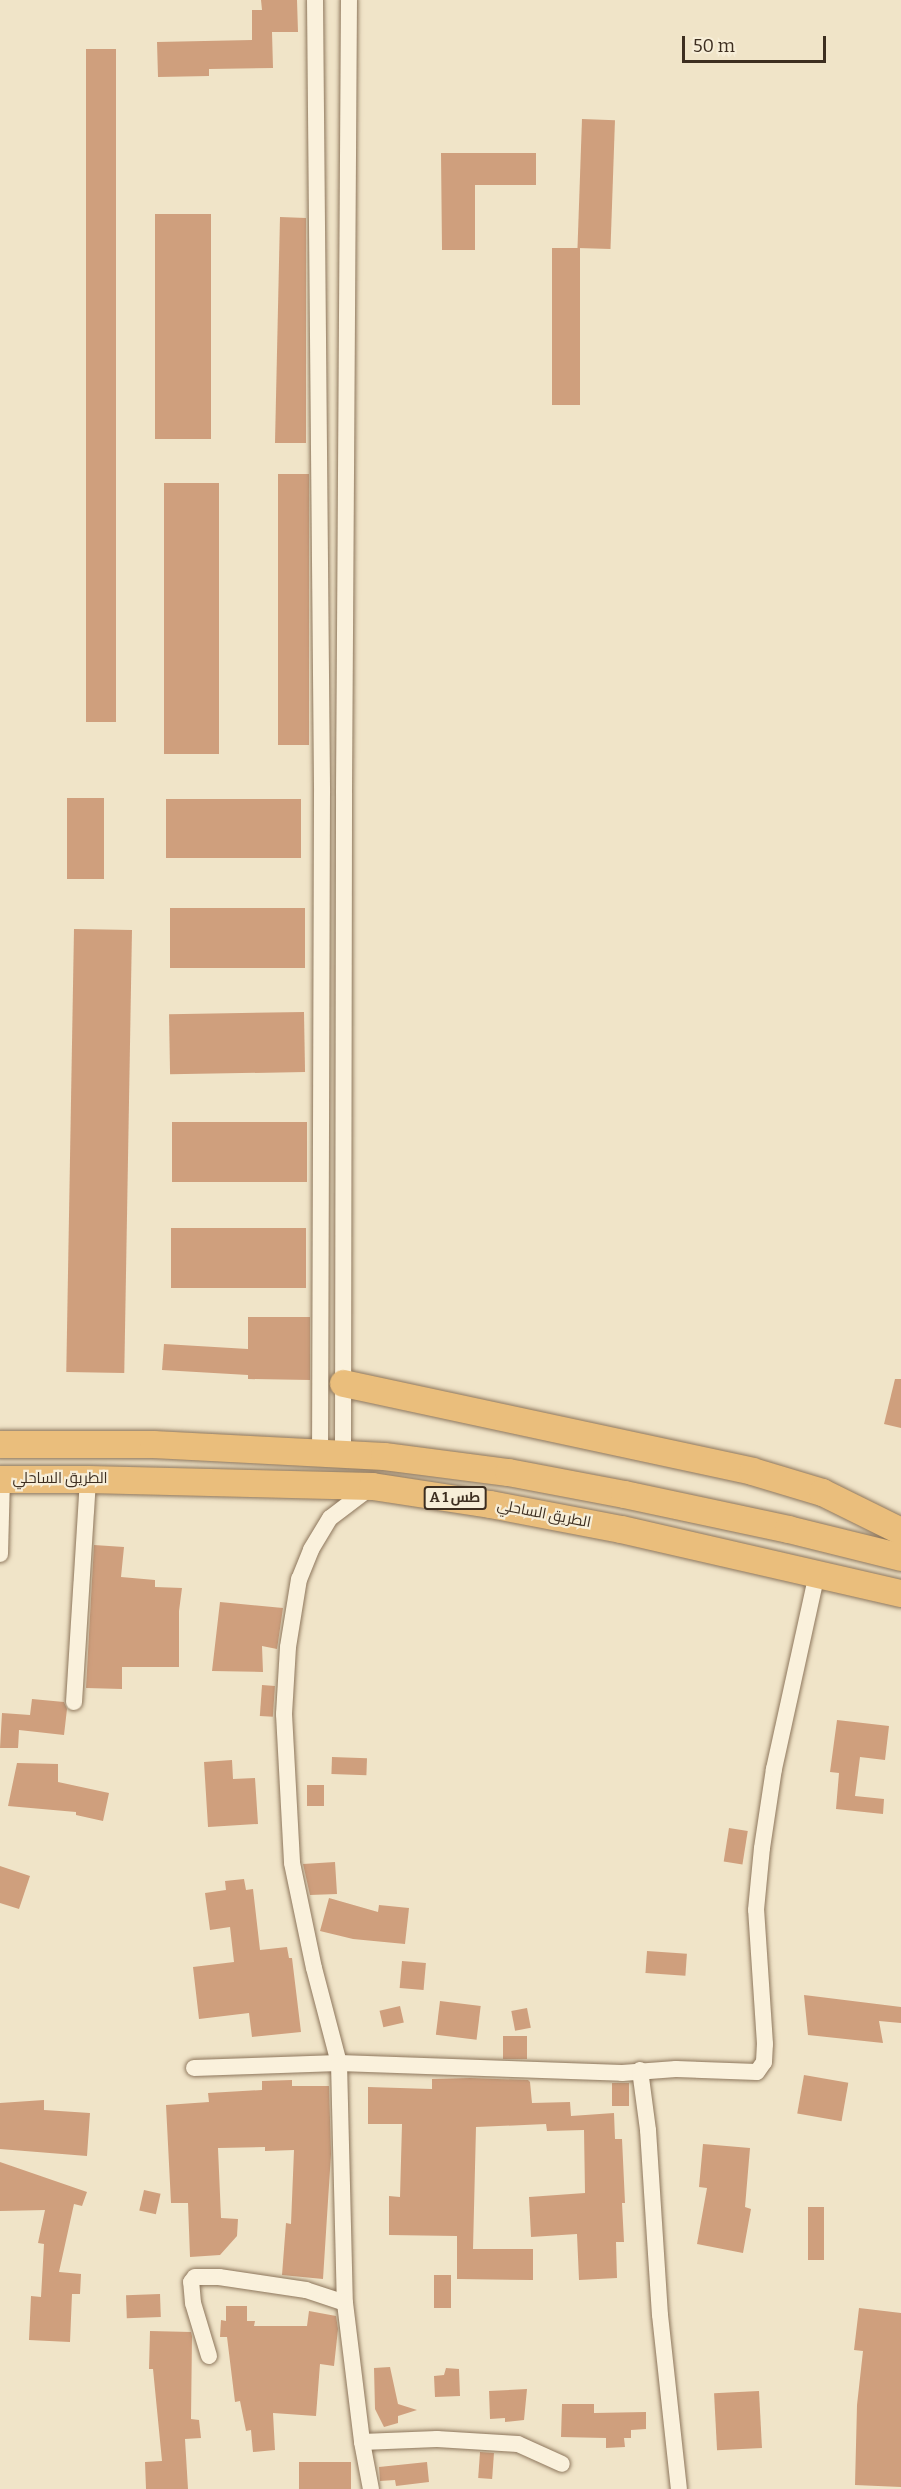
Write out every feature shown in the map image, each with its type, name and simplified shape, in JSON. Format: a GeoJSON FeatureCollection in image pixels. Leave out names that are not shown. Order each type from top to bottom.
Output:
{"type":"FeatureCollection","features":[{"type":"Feature","properties":{"kind":"highway"},"geometry":{"type":"LineString","coordinates":[[343,1383],[752,1471],[822,1492],[901,1531]]}},
{"type":"Feature","properties":{"kind":"highway","name":"A 1 طس"},"geometry":{"type":"LineString","coordinates":[[0,1444],[153,1444],[332,1452],[508,1472],[788,1529],[901,1557]]}},
{"type":"Feature","properties":{"kind":"highway","name":"الطريق الساحلي"},"geometry":{"type":"LineString","coordinates":[[1,1479],[372,1486],[490,1504],[621,1529],[901,1593]]}},
{"type":"Feature","properties":{"kind":"street"},"geometry":{"type":"LineString","coordinates":[[315,0],[322,793],[332,1452]]}},
{"type":"Feature","properties":{"kind":"street"},"geometry":{"type":"LineString","coordinates":[[332,1452],[343,1383],[349,0]]}},
{"type":"Feature","properties":{"kind":"street"},"geometry":{"type":"LineString","coordinates":[[320,386],[347,385]]}},
{"type":"Feature","properties":{"kind":"street"},"geometry":{"type":"LineString","coordinates":[[322,793],[344,793]]}},
{"type":"Feature","properties":{"kind":"street"},"geometry":{"type":"LineString","coordinates":[[0,1554],[1,1479]]}},
{"type":"Feature","properties":{"kind":"street"},"geometry":{"type":"LineString","coordinates":[[74,1702],[88,1479]]}},
{"type":"Feature","properties":{"kind":"street"},"geometry":{"type":"LineString","coordinates":[[372,1486],[330,1518],[311,1550],[298,1579],[289,1637],[284,1703],[292,1863],[314,1968],[339,2063],[345,2303],[362,2442],[372,2489]]}},
{"type":"Feature","properties":{"kind":"street"},"geometry":{"type":"LineString","coordinates":[[194,2068],[339,2063],[622,2073],[640,2070],[704,2069],[750,2074],[758,2072],[764,2062],[756,1910],[762,1848],[774,1769],[817,1574]]}},
{"type":"Feature","properties":{"kind":"street"},"geometry":{"type":"LineString","coordinates":[[640,2070],[648,2130],[660,2315],[680,2489]]}},
{"type":"Feature","properties":{"kind":"street"},"geometry":{"type":"LineString","coordinates":[[209,2356],[193,2303],[191,2282],[195,2277],[219,2277],[306,2290],[345,2303]]}},
{"type":"Feature","properties":{"kind":"street"},"geometry":{"type":"LineString","coordinates":[[362,2442],[437,2439],[518,2444],[562,2464]]}},
{"type":"Feature","properties":{"kind":"building"},"geometry":{"type":"Polygon","coordinates":[[[261,0],[297,0],[298,32],[272,32],[273,68],[209,69],[209,76],[158,77],[157,42],[252,40],[252,10],[262,10],[261,0]]]}},
{"type":"Feature","properties":{"kind":"building"},"geometry":{"type":"Polygon","coordinates":[[[86,49],[116,49],[116,722],[86,722],[86,49]]]}},
{"type":"Feature","properties":{"kind":"building"},"geometry":{"type":"Polygon","coordinates":[[[582,119],[615,120],[610,249],[577,248],[582,119]]]}},
{"type":"Feature","properties":{"kind":"building"},"geometry":{"type":"Polygon","coordinates":[[[441,153],[536,153],[536,185],[475,185],[475,250],[442,250],[441,153]]]}},
{"type":"Feature","properties":{"kind":"building"},"geometry":{"type":"Polygon","coordinates":[[[155,214],[211,214],[211,439],[155,439],[155,214]]]}},
{"type":"Feature","properties":{"kind":"building"},"geometry":{"type":"Polygon","coordinates":[[[280,217],[306,218],[306,443],[275,443],[280,217]]]}},
{"type":"Feature","properties":{"kind":"building"},"geometry":{"type":"Polygon","coordinates":[[[552,248],[580,248],[580,405],[552,405],[552,248]]]}},
{"type":"Feature","properties":{"kind":"building"},"geometry":{"type":"Polygon","coordinates":[[[278,474],[309,474],[309,745],[278,745],[278,474]]]}},
{"type":"Feature","properties":{"kind":"building"},"geometry":{"type":"Polygon","coordinates":[[[164,483],[219,483],[219,754],[164,754],[164,483]]]}},
{"type":"Feature","properties":{"kind":"building"},"geometry":{"type":"Polygon","coordinates":[[[67,798],[104,798],[104,879],[67,879],[67,798]]]}},
{"type":"Feature","properties":{"kind":"building"},"geometry":{"type":"Polygon","coordinates":[[[166,799],[301,799],[301,858],[166,858],[166,799]]]}},
{"type":"Feature","properties":{"kind":"building"},"geometry":{"type":"Polygon","coordinates":[[[170,908],[305,908],[305,968],[170,968],[170,908]]]}},
{"type":"Feature","properties":{"kind":"building"},"geometry":{"type":"Polygon","coordinates":[[[74,929],[132,930],[124,1373],[66,1372],[74,929]]]}},
{"type":"Feature","properties":{"kind":"building"},"geometry":{"type":"Polygon","coordinates":[[[304,1012],[305,1072],[170,1074],[169,1014],[304,1012]]]}},
{"type":"Feature","properties":{"kind":"building"},"geometry":{"type":"Polygon","coordinates":[[[172,1122],[307,1122],[307,1182],[172,1182],[172,1122]]]}},
{"type":"Feature","properties":{"kind":"building"},"geometry":{"type":"Polygon","coordinates":[[[171,1228],[306,1228],[306,1288],[171,1288],[171,1228]]]}},
{"type":"Feature","properties":{"kind":"building"},"geometry":{"type":"Polygon","coordinates":[[[248,1317],[310,1317],[310,1380],[248,1379],[248,1375],[162,1370],[164,1344],[248,1349],[248,1317]]]}},
{"type":"Feature","properties":{"kind":"building"},"geometry":{"type":"Polygon","coordinates":[[[895,1379],[901,1379],[901,1428],[884,1424],[895,1379]]]}},
{"type":"Feature","properties":{"kind":"building"},"geometry":{"type":"Polygon","coordinates":[[[94,1545],[124,1547],[121,1577],[155,1580],[155,1587],[182,1588],[179,1611],[179,1667],[122,1667],[122,1689],[86,1688],[94,1545]]]}},
{"type":"Feature","properties":{"kind":"building"},"geometry":{"type":"Polygon","coordinates":[[[220,1602],[283,1608],[277,1649],[262,1646],[263,1672],[212,1671],[220,1602]]]}},
{"type":"Feature","properties":{"kind":"building"},"geometry":{"type":"Polygon","coordinates":[[[262,1685],[275,1686],[273,1717],[260,1716],[262,1685]]]}},
{"type":"Feature","properties":{"kind":"building"},"geometry":{"type":"Polygon","coordinates":[[[32,1699],[64,1702],[67,1709],[64,1735],[19,1730],[18,1748],[0,1748],[2,1713],[30,1715],[32,1699]]]}},
{"type":"Feature","properties":{"kind":"building"},"geometry":{"type":"Polygon","coordinates":[[[837,1720],[889,1726],[885,1760],[860,1757],[855,1796],[884,1799],[883,1814],[836,1809],[839,1773],[830,1772],[837,1720]]]}},
{"type":"Feature","properties":{"kind":"building"},"geometry":{"type":"Polygon","coordinates":[[[332,1757],[367,1758],[366,1775],[331,1774],[332,1757]]]}},
{"type":"Feature","properties":{"kind":"building"},"geometry":{"type":"Polygon","coordinates":[[[232,1760],[233,1779],[255,1778],[258,1824],[208,1827],[204,1762],[232,1760]]]}},
{"type":"Feature","properties":{"kind":"building"},"geometry":{"type":"Polygon","coordinates":[[[17,1763],[58,1764],[58,1782],[109,1793],[103,1821],[76,1815],[76,1812],[8,1806],[17,1763]]]}},
{"type":"Feature","properties":{"kind":"building"},"geometry":{"type":"Polygon","coordinates":[[[307,1785],[324,1785],[324,1806],[307,1806],[307,1785]]]}},
{"type":"Feature","properties":{"kind":"building"},"geometry":{"type":"Polygon","coordinates":[[[729,1828],[748,1831],[742,1865],[724,1862],[729,1828]]]}},
{"type":"Feature","properties":{"kind":"building"},"geometry":{"type":"Polygon","coordinates":[[[335,1862],[337,1894],[310,1895],[303,1864],[335,1862]]]}},
{"type":"Feature","properties":{"kind":"building"},"geometry":{"type":"Polygon","coordinates":[[[0,1866],[30,1876],[19,1909],[0,1903],[0,1866]]]}},
{"type":"Feature","properties":{"kind":"building"},"geometry":{"type":"Polygon","coordinates":[[[244,1879],[246,1890],[253,1889],[260,1950],[287,1947],[289,1958],[292,1958],[301,2032],[252,2037],[249,2013],[199,2019],[193,1967],[234,1962],[230,1927],[210,1930],[205,1893],[226,1890],[225,1881],[244,1879]]]}},
{"type":"Feature","properties":{"kind":"building"},"geometry":{"type":"Polygon","coordinates":[[[329,1898],[378,1912],[379,1905],[409,1908],[405,1944],[353,1939],[320,1931],[329,1898]]]}},
{"type":"Feature","properties":{"kind":"building"},"geometry":{"type":"Polygon","coordinates":[[[647,1951],[687,1954],[685,1976],[645,1973],[647,1951]]]}},
{"type":"Feature","properties":{"kind":"building"},"geometry":{"type":"Polygon","coordinates":[[[402,1961],[426,1963],[424,1990],[400,1988],[402,1961]]]}},
{"type":"Feature","properties":{"kind":"building"},"geometry":{"type":"Polygon","coordinates":[[[804,1995],[901,2007],[901,2023],[879,2021],[883,2043],[808,2035],[804,1995]]]}},
{"type":"Feature","properties":{"kind":"building"},"geometry":{"type":"Polygon","coordinates":[[[440,2001],[481,2006],[477,2040],[436,2035],[440,2001]]]}},
{"type":"Feature","properties":{"kind":"building"},"geometry":{"type":"Polygon","coordinates":[[[400,2006],[404,2023],[383,2027],[380,2011],[400,2006]]]}},
{"type":"Feature","properties":{"kind":"building"},"geometry":{"type":"Polygon","coordinates":[[[527,2008],[531,2028],[515,2031],[511,2011],[527,2008]]]}},
{"type":"Feature","properties":{"kind":"building"},"geometry":{"type":"Polygon","coordinates":[[[503,2036],[527,2036],[527,2059],[503,2059],[503,2036]]]}},
{"type":"Feature","properties":{"kind":"building"},"geometry":{"type":"Polygon","coordinates":[[[804,2075],[848,2083],[842,2121],[797,2113],[804,2075]]]}},
{"type":"Feature","properties":{"kind":"building"},"geometry":{"type":"Polygon","coordinates":[[[432,2079],[528,2080],[532,2103],[570,2102],[571,2116],[614,2113],[615,2139],[622,2139],[625,2203],[622,2203],[624,2242],[616,2242],[617,2278],[579,2280],[577,2234],[531,2237],[529,2197],[585,2193],[584,2130],[547,2131],[546,2124],[476,2127],[473,2249],[533,2249],[533,2280],[457,2279],[457,2236],[389,2235],[389,2196],[400,2197],[402,2124],[368,2124],[368,2087],[432,2089],[432,2079]]]}},
{"type":"Feature","properties":{"kind":"building"},"geometry":{"type":"Polygon","coordinates":[[[292,2080],[292,2086],[329,2086],[331,2154],[323,2279],[282,2275],[286,2223],[291,2224],[294,2150],[265,2151],[265,2147],[218,2148],[221,2218],[238,2219],[237,2236],[220,2255],[190,2257],[188,2203],[171,2203],[166,2105],[209,2102],[208,2093],[262,2090],[262,2081],[292,2080]]]}},
{"type":"Feature","properties":{"kind":"building"},"geometry":{"type":"Polygon","coordinates":[[[612,2083],[629,2083],[629,2106],[612,2106],[612,2083]]]}},
{"type":"Feature","properties":{"kind":"building"},"geometry":{"type":"Polygon","coordinates":[[[44,2100],[44,2110],[90,2113],[87,2156],[0,2149],[0,2103],[44,2100]]]}},
{"type":"Feature","properties":{"kind":"building"},"geometry":{"type":"Polygon","coordinates":[[[703,2144],[750,2148],[745,2207],[751,2209],[743,2253],[697,2244],[707,2188],[699,2187],[703,2144]]]}},
{"type":"Feature","properties":{"kind":"building"},"geometry":{"type":"Polygon","coordinates":[[[0,2162],[87,2192],[82,2206],[74,2204],[59,2272],[81,2274],[80,2294],[72,2294],[70,2342],[29,2340],[31,2296],[41,2297],[44,2244],[38,2243],[45,2210],[0,2211],[0,2162]]]}},
{"type":"Feature","properties":{"kind":"building"},"geometry":{"type":"Polygon","coordinates":[[[144,2190],[161,2194],[156,2214],[139,2210],[144,2190]]]}},
{"type":"Feature","properties":{"kind":"building"},"geometry":{"type":"Polygon","coordinates":[[[808,2207],[824,2207],[824,2260],[808,2260],[808,2207]]]}},
{"type":"Feature","properties":{"kind":"building"},"geometry":{"type":"Polygon","coordinates":[[[434,2275],[451,2275],[451,2308],[434,2308],[434,2275]]]}},
{"type":"Feature","properties":{"kind":"building"},"geometry":{"type":"Polygon","coordinates":[[[160,2294],[161,2317],[127,2318],[126,2295],[160,2294]]]}},
{"type":"Feature","properties":{"kind":"building"},"geometry":{"type":"Polygon","coordinates":[[[226,2306],[247,2306],[247,2321],[255,2321],[254,2326],[307,2326],[309,2311],[336,2316],[338,2329],[334,2366],[320,2364],[316,2416],[273,2413],[275,2450],[253,2452],[251,2430],[246,2431],[240,2401],[235,2402],[227,2337],[220,2337],[221,2320],[226,2321],[226,2306]]]}},
{"type":"Feature","properties":{"kind":"building"},"geometry":{"type":"Polygon","coordinates":[[[859,2308],[901,2313],[901,2487],[855,2485],[857,2405],[863,2351],[854,2350],[859,2308]]]}},
{"type":"Feature","properties":{"kind":"building"},"geometry":{"type":"Polygon","coordinates":[[[150,2331],[191,2332],[192,2336],[191,2419],[199,2420],[201,2438],[185,2439],[188,2489],[146,2489],[145,2462],[162,2461],[153,2369],[149,2369],[150,2331]]]}},
{"type":"Feature","properties":{"kind":"building"},"geometry":{"type":"Polygon","coordinates":[[[390,2367],[398,2404],[417,2410],[398,2416],[398,2423],[384,2427],[375,2409],[374,2368],[390,2367]]]}},
{"type":"Feature","properties":{"kind":"building"},"geometry":{"type":"Polygon","coordinates":[[[446,2368],[459,2369],[460,2396],[435,2397],[434,2376],[444,2375],[446,2368]]]}},
{"type":"Feature","properties":{"kind":"building"},"geometry":{"type":"Polygon","coordinates":[[[527,2389],[524,2420],[505,2422],[505,2418],[490,2419],[489,2391],[527,2389]]]}},
{"type":"Feature","properties":{"kind":"building"},"geometry":{"type":"Polygon","coordinates":[[[759,2391],[762,2448],[717,2450],[714,2393],[759,2391]]]}},
{"type":"Feature","properties":{"kind":"building"},"geometry":{"type":"Polygon","coordinates":[[[562,2404],[594,2404],[594,2413],[646,2412],[646,2429],[631,2430],[631,2438],[624,2438],[625,2447],[606,2448],[606,2438],[561,2437],[562,2404]]]}},
{"type":"Feature","properties":{"kind":"building"},"geometry":{"type":"Polygon","coordinates":[[[480,2452],[494,2453],[492,2479],[478,2478],[480,2452]]]}},
{"type":"Feature","properties":{"kind":"building"},"geometry":{"type":"Polygon","coordinates":[[[299,2462],[351,2462],[351,2489],[299,2489],[299,2462]]]}},
{"type":"Feature","properties":{"kind":"building"},"geometry":{"type":"Polygon","coordinates":[[[427,2462],[429,2482],[396,2486],[395,2480],[380,2481],[379,2467],[427,2462]]]}}]}
